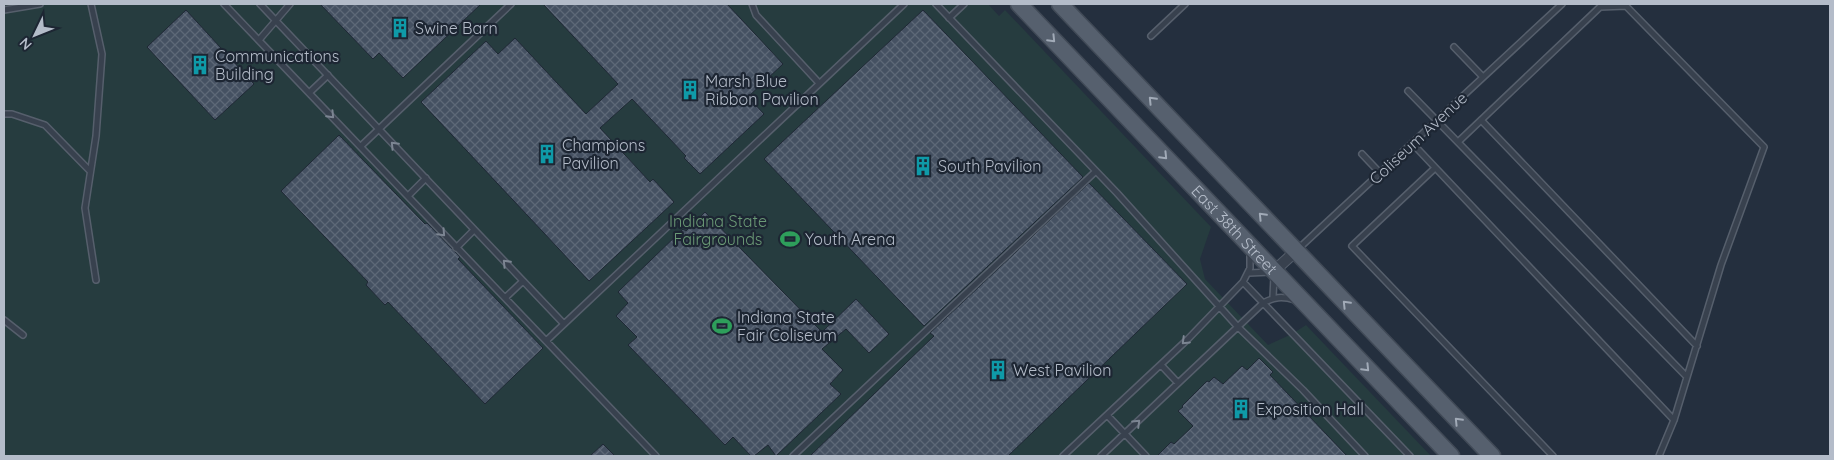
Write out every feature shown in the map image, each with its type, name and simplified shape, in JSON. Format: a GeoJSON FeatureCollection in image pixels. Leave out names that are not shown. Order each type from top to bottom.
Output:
{"type":"FeatureCollection","features":[{"type":"Feature","properties":{"kind":"main road","name":"East 38th Street"},"geometry":{"type":"LineString","coordinates":[[1018,4],[1451,456]]}},
{"type":"Feature","properties":{"kind":"main road","name":"East 38th Street"},"geometry":{"type":"LineString","coordinates":[[1060,4],[1492,456]]}},
{"type":"Feature","properties":{"kind":"street","name":"Coliseum Avenue"},"geometry":{"type":"LineString","coordinates":[[1274,271],[1296,251]]}},
{"type":"Feature","properties":{"kind":"lane"},"geometry":{"type":"LineString","coordinates":[[4,10],[40,4]]}},
{"type":"Feature","properties":{"kind":"lane"},"geometry":{"type":"LineString","coordinates":[[91,4],[102,54],[96,136],[85,208],[96,280]]}},
{"type":"Feature","properties":{"kind":"lane"},"geometry":{"type":"LineString","coordinates":[[224,4],[656,456]]}},
{"type":"Feature","properties":{"kind":"lane"},"geometry":{"type":"LineString","coordinates":[[260,4],[564,324]]}},
{"type":"Feature","properties":{"kind":"lane"},"geometry":{"type":"LineString","coordinates":[[259,40],[290,4]]}},
{"type":"Feature","properties":{"kind":"lane"},"geometry":{"type":"LineString","coordinates":[[361,146],[511,4]]}},
{"type":"Feature","properties":{"kind":"lane"},"geometry":{"type":"LineString","coordinates":[[752,4],[756,15],[819,83]]}},
{"type":"Feature","properties":{"kind":"lane"},"geometry":{"type":"LineString","coordinates":[[936,4],[1096,171],[1238,326],[1365,456]]}},
{"type":"Feature","properties":{"kind":"lane"},"geometry":{"type":"LineString","coordinates":[[949,18],[964,4]]}},
{"type":"Feature","properties":{"kind":"lane"},"geometry":{"type":"LineString","coordinates":[[1151,36],[1185,4]]}},
{"type":"Feature","properties":{"kind":"lane","name":"Coliseum Avenue"},"geometry":{"type":"LineString","coordinates":[[1296,251],[1562,4]]}},
{"type":"Feature","properties":{"kind":"lane"},"geometry":{"type":"LineString","coordinates":[[546,340],[901,5]]}},
{"type":"Feature","properties":{"kind":"lane"},"geometry":{"type":"LineString","coordinates":[[1458,142],[1600,7],[1626,6],[1764,147],[1718,272],[1674,420],[1659,456]]}},
{"type":"Feature","properties":{"kind":"lane"},"geometry":{"type":"LineString","coordinates":[[1454,47],[1483,77]]}},
{"type":"Feature","properties":{"kind":"lane"},"geometry":{"type":"LineString","coordinates":[[310,93],[328,75]]}},
{"type":"Feature","properties":{"kind":"lane"},"geometry":{"type":"LineString","coordinates":[[1408,90],[1687,377]]}},
{"type":"Feature","properties":{"kind":"lane"},"geometry":{"type":"LineString","coordinates":[[4,114],[12,114],[46,125],[90,171]]}},
{"type":"Feature","properties":{"kind":"lane"},"geometry":{"type":"LineString","coordinates":[[1481,120],[1697,346]]}},
{"type":"Feature","properties":{"kind":"lane"},"geometry":{"type":"LineString","coordinates":[[1412,143],[1674,420]]}},
{"type":"Feature","properties":{"kind":"lane"},"geometry":{"type":"LineString","coordinates":[[1362,154],[1380,173]]}},
{"type":"Feature","properties":{"kind":"lane"},"geometry":{"type":"LineString","coordinates":[[1435,168],[1352,246],[1553,456]]}},
{"type":"Feature","properties":{"kind":"lane"},"geometry":{"type":"LineString","coordinates":[[793,456],[1096,171]]}},
{"type":"Feature","properties":{"kind":"lane"},"geometry":{"type":"LineString","coordinates":[[408,196],[426,178]]}},
{"type":"Feature","properties":{"kind":"lane"},"geometry":{"type":"LineString","coordinates":[[456,248],[474,230]]}},
{"type":"Feature","properties":{"kind":"lane"},"geometry":{"type":"LineString","coordinates":[[1063,456],[1161,365],[1243,282],[1249,273],[1251,256],[1243,238]]}},
{"type":"Feature","properties":{"kind":"lane"},"geometry":{"type":"LineString","coordinates":[[1249,273],[1274,271],[1273,297]]}},
{"type":"Feature","properties":{"kind":"lane"},"geometry":{"type":"LineString","coordinates":[[505,298],[523,281]]}},
{"type":"Feature","properties":{"kind":"lane"},"geometry":{"type":"LineString","coordinates":[[1243,282],[1410,456]]}},
{"type":"Feature","properties":{"kind":"lane"},"geometry":{"type":"LineString","coordinates":[[1101,456],[1263,303],[1273,297],[1288,298],[1308,307]]}},
{"type":"Feature","properties":{"kind":"lane"},"geometry":{"type":"LineString","coordinates":[[4,320],[23,335]]}},
{"type":"Feature","properties":{"kind":"lane"},"geometry":{"type":"LineString","coordinates":[[1161,365],[1178,383]]}},
{"type":"Feature","properties":{"kind":"lane"},"geometry":{"type":"LineString","coordinates":[[1107,416],[1146,456]]}},
{"type":"Feature","properties":{"kind":"green space","name":"Indiana State Fairgrounds"},"geometry":{"type":"Polygon","coordinates":[[[4,4],[988,4],[999,16],[1005,10],[1211,227],[1200,259],[1205,279],[1268,345],[1306,325],[1431,456],[4,456],[4,4]]]}},
{"type":"Feature","properties":{"kind":"building","name":"Swine Barn"},"geometry":{"type":"Polygon","coordinates":[[[320,4],[481,4],[403,78],[379,53],[373,59],[320,4]]]}},
{"type":"Feature","properties":{"kind":"building"},"geometry":{"type":"Polygon","coordinates":[[[543,4],[727,4],[783,64],[748,97],[764,114],[700,174],[684,158],[686,156],[632,99],[600,128],[650,182],[653,179],[674,202],[589,281],[421,102],[486,41],[498,54],[515,38],[586,114],[618,84],[543,4]]]}},
{"type":"Feature","properties":{"kind":"building","name":"Communications Building"},"geometry":{"type":"Polygon","coordinates":[[[186,10],[254,84],[215,120],[147,47],[186,10]]]}},
{"type":"Feature","properties":{"kind":"building","name":"South Pavilion"},"geometry":{"type":"Polygon","coordinates":[[[923,10],[1083,177],[924,326],[764,159],[923,10]]]}},
{"type":"Feature","properties":{"kind":"building"},"geometry":{"type":"Polygon","coordinates":[[[339,135],[425,224],[427,223],[460,257],[458,259],[543,348],[485,404],[388,302],[385,305],[366,285],[368,282],[281,191],[339,135]]]}},
{"type":"Feature","properties":{"kind":"building","name":"West Pavilion"},"geometry":{"type":"Polygon","coordinates":[[[1089,183],[1187,284],[1008,456],[810,456],[934,336],[930,333],[1089,183]]]}},
{"type":"Feature","properties":{"kind":"building","name":"Indiana State Fair Coliseum"},"geometry":{"type":"Polygon","coordinates":[[[705,212],[822,332],[856,299],[889,334],[869,353],[846,329],[822,349],[843,370],[830,384],[841,394],[776,456],[768,445],[754,456],[751,456],[733,437],[725,445],[628,345],[637,337],[616,316],[628,303],[618,292],[683,229],[686,231],[705,212]]]}},
{"type":"Feature","properties":{"kind":"building","name":"Exposition Hall"},"geometry":{"type":"Polygon","coordinates":[[[1259,358],[1273,372],[1270,375],[1347,456],[1157,456],[1171,442],[1174,444],[1193,426],[1178,411],[1207,381],[1209,382],[1214,377],[1223,384],[1242,366],[1247,370],[1259,358]]]}},
{"type":"Feature","properties":{"kind":"building"},"geometry":{"type":"Polygon","coordinates":[[[603,444],[615,456],[590,456],[603,444]]]}},
{"type":"Feature","properties":{"kind":"place","name":"Swine Barn"},"geometry":{"type":"Point","coordinates":[400,28]}},
{"type":"Feature","properties":{"kind":"place","name":"Communications Building"},"geometry":{"type":"Point","coordinates":[200,65]}},
{"type":"Feature","properties":{"kind":"place","name":"Marsh Blue Ribbon Pavilion"},"geometry":{"type":"Point","coordinates":[690,90]}},
{"type":"Feature","properties":{"kind":"place","name":"Champions Pavilion"},"geometry":{"type":"Point","coordinates":[547,154]}},
{"type":"Feature","properties":{"kind":"place","name":"South Pavilion"},"geometry":{"type":"Point","coordinates":[923,166]}},
{"type":"Feature","properties":{"kind":"place","name":"Youth Arena"},"geometry":{"type":"Point","coordinates":[790,239]}},
{"type":"Feature","properties":{"kind":"place","name":"Indiana State Fair Coliseum"},"geometry":{"type":"Point","coordinates":[722,326]}},
{"type":"Feature","properties":{"kind":"place","name":"West Pavilion"},"geometry":{"type":"Point","coordinates":[998,370]}},
{"type":"Feature","properties":{"kind":"place","name":"Exposition Hall"},"geometry":{"type":"Point","coordinates":[1241,409]}}]}
